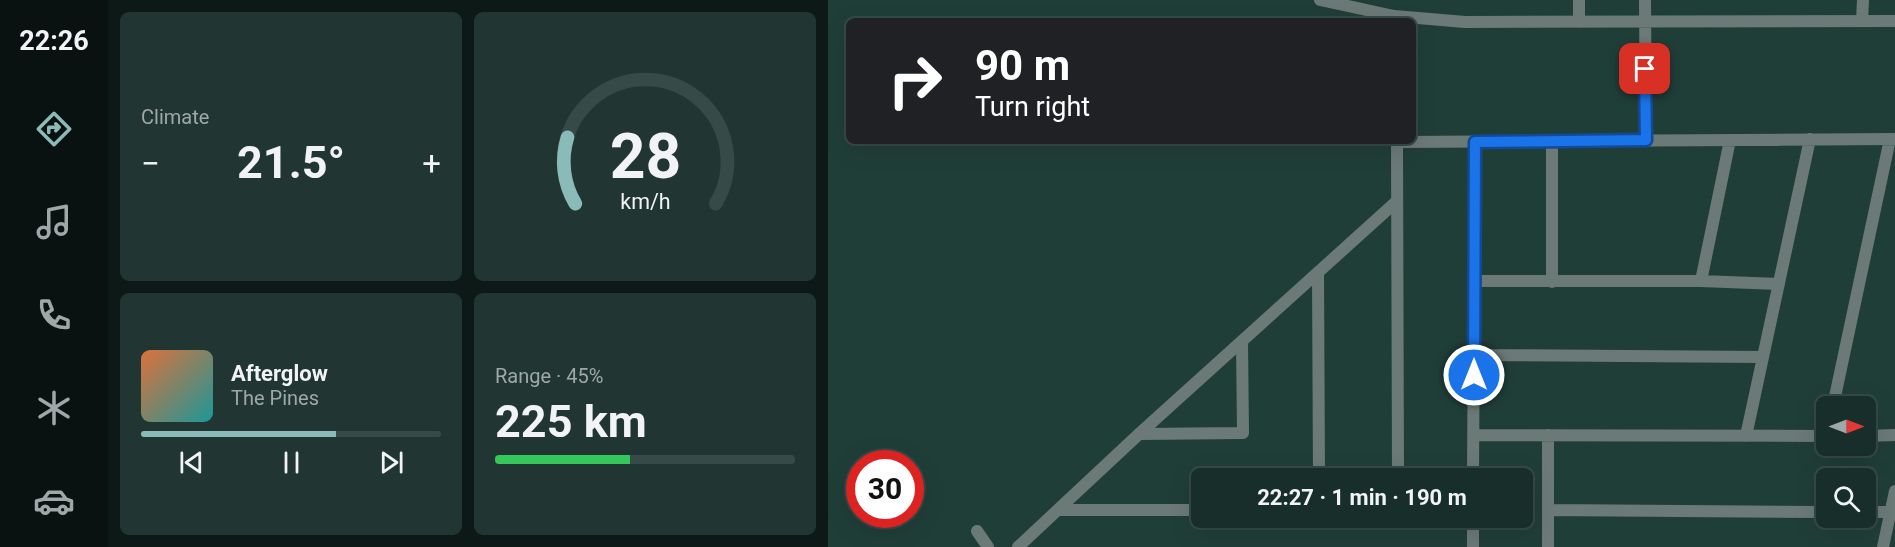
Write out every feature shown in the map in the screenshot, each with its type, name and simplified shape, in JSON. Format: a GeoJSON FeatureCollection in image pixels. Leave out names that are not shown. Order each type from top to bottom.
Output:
{"type":"FeatureCollection","features":[{"type":"Feature","properties":{"kind":"street"},"geometry":{"type":"LineString","coordinates":[[1320,0],[1394,16],[1414,18]]}},
{"type":"Feature","properties":{"kind":"street"},"geometry":{"type":"LineString","coordinates":[[1579,0],[1579,22]]}},
{"type":"Feature","properties":{"kind":"street"},"geometry":{"type":"LineString","coordinates":[[1645,0],[1646,140]]}},
{"type":"Feature","properties":{"kind":"street"},"geometry":{"type":"LineString","coordinates":[[1862,21],[1863,0]]}},
{"type":"Feature","properties":{"kind":"street"},"geometry":{"type":"LineString","coordinates":[[1416,18],[1445,21],[1579,22],[1895,21]]}},
{"type":"Feature","properties":{"kind":"street"},"geometry":{"type":"LineString","coordinates":[[1746,436],[1810,139]]}},
{"type":"Feature","properties":{"kind":"street"},"geometry":{"type":"LineString","coordinates":[[1416,141],[1892,139],[1835,396]]}},
{"type":"Feature","properties":{"kind":"street"},"geometry":{"type":"LineString","coordinates":[[1701,281],[1730,140]]}},
{"type":"Feature","properties":{"kind":"street"},"geometry":{"type":"LineString","coordinates":[[1552,141],[1552,282]]}},
{"type":"Feature","properties":{"kind":"street"},"geometry":{"type":"LineString","coordinates":[[1473,468],[1475,142]]}},
{"type":"Feature","properties":{"kind":"street"},"geometry":{"type":"LineString","coordinates":[[1397,144],[1398,468]]}},
{"type":"Feature","properties":{"kind":"street"},"geometry":{"type":"LineString","coordinates":[[1018,547],[1139,434],[1397,201]]}},
{"type":"Feature","properties":{"kind":"street"},"geometry":{"type":"LineString","coordinates":[[1318,272],[1319,468]]}},
{"type":"Feature","properties":{"kind":"street"},"geometry":{"type":"LineString","coordinates":[[1474,281],[1701,281],[1779,284]]}},
{"type":"Feature","properties":{"kind":"street"},"geometry":{"type":"LineString","coordinates":[[1139,434],[1243,433],[1242,340]]}},
{"type":"Feature","properties":{"kind":"street"},"geometry":{"type":"LineString","coordinates":[[1474,355],[1763,357]]}},
{"type":"Feature","properties":{"kind":"street"},"geometry":{"type":"LineString","coordinates":[[1474,435],[1816,436]]}},
{"type":"Feature","properties":{"kind":"street"},"geometry":{"type":"LineString","coordinates":[[1548,435],[1548,547]]}},
{"type":"Feature","properties":{"kind":"street"},"geometry":{"type":"LineString","coordinates":[[1876,436],[1895,435]]}},
{"type":"Feature","properties":{"kind":"street"},"geometry":{"type":"LineString","coordinates":[[1883,547],[1895,491]]}},
{"type":"Feature","properties":{"kind":"street"},"geometry":{"type":"LineString","coordinates":[[1058,510],[1191,510]]}},
{"type":"Feature","properties":{"kind":"street"},"geometry":{"type":"LineString","coordinates":[[1548,510],[1816,512]]}},
{"type":"Feature","properties":{"kind":"street"},"geometry":{"type":"LineString","coordinates":[[1876,512],[1890,512]]}},
{"type":"Feature","properties":{"kind":"street"},"geometry":{"type":"LineString","coordinates":[[1473,528],[1473,547]]}},
{"type":"Feature","properties":{"kind":"street"},"geometry":{"type":"LineString","coordinates":[[977,531],[988,547]]}},
{"type":"Feature","properties":{"kind":"route"},"geometry":{"type":"LineString","coordinates":[[1474,375],[1475,142],[1646,140],[1645,69]]}}]}
